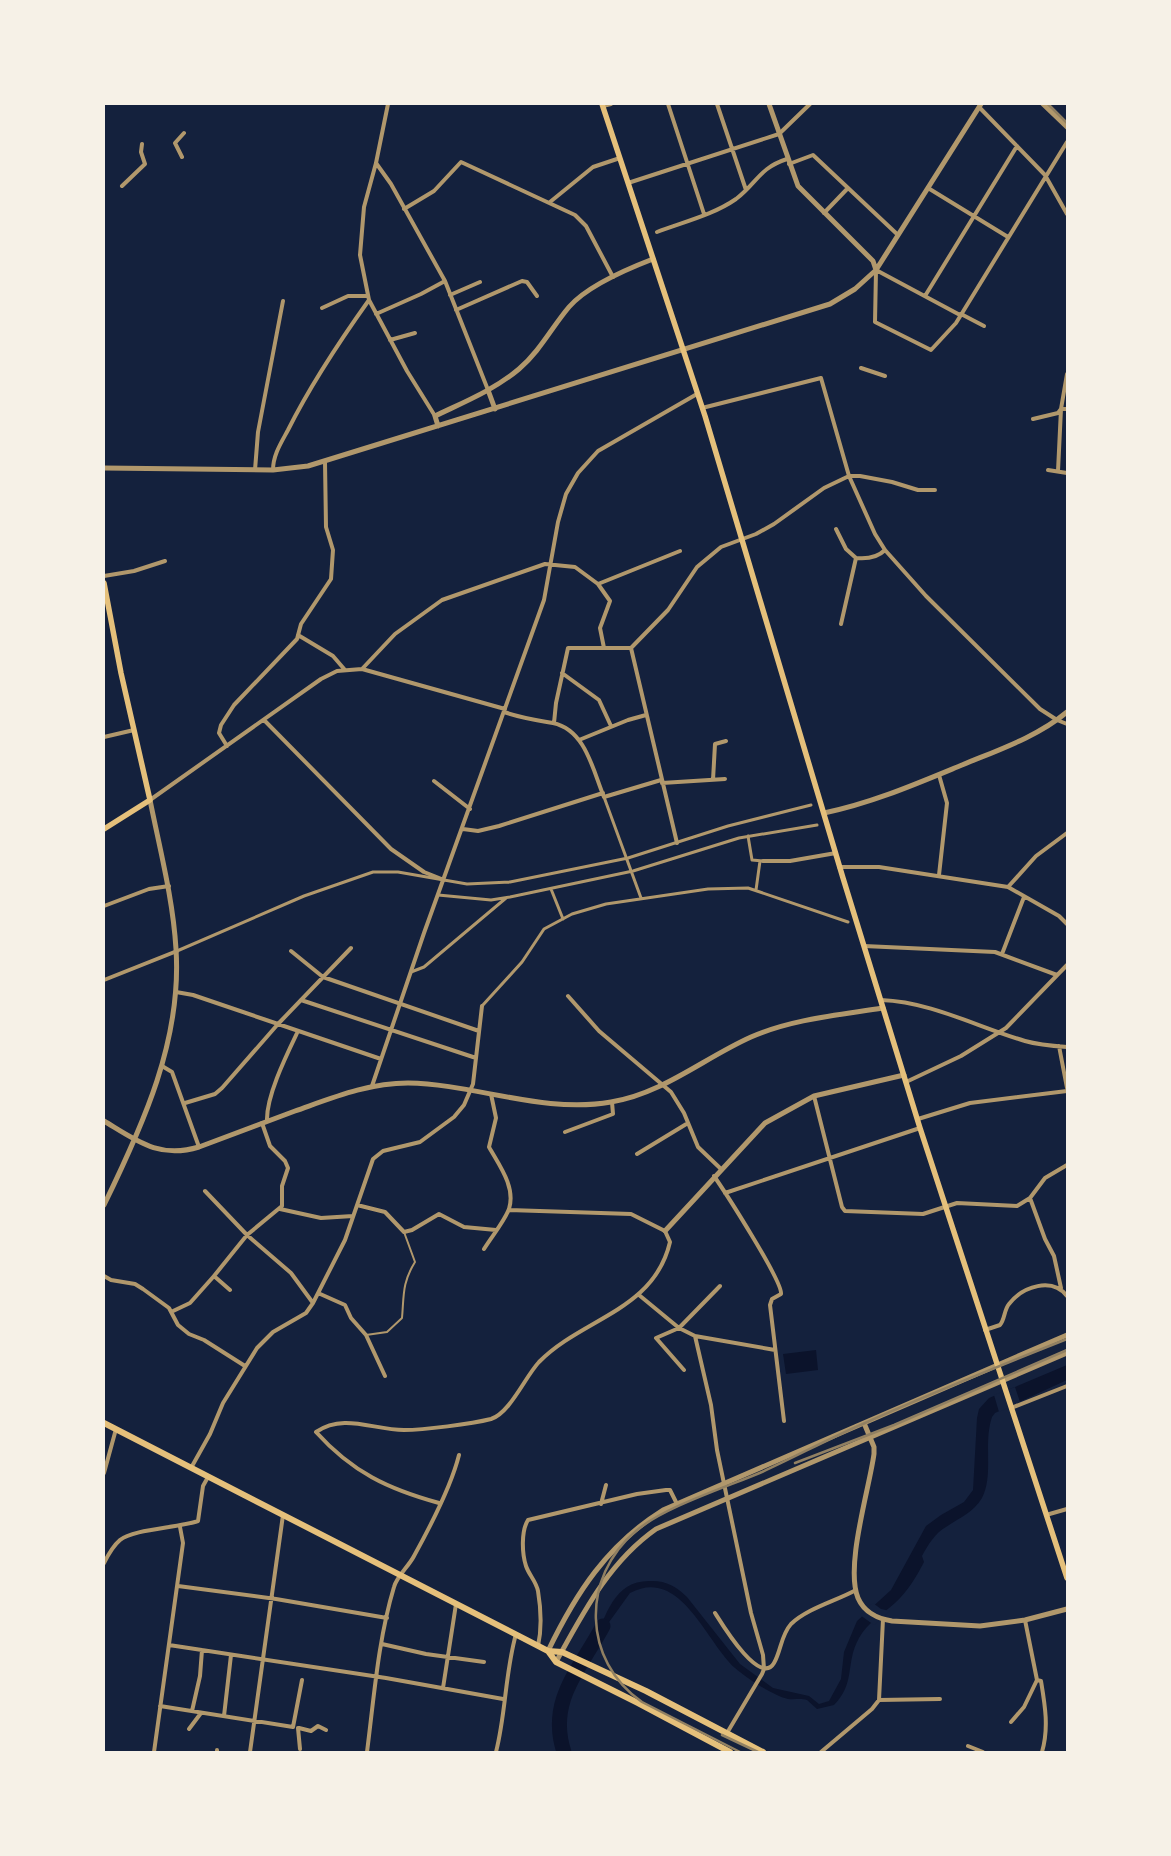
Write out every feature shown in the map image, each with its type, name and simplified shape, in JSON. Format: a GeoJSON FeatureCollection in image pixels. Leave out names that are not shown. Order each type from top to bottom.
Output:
{"type":"FeatureCollection","features":[{"type":"Feature","properties":{"kind":"highway"},"geometry":{"type":"LineString","coordinates":[[104,1423],[548,1651],[562,1652],[576,1658],[763,1752]]}},
{"type":"Feature","properties":{"kind":"highway"},"geometry":{"type":"LineString","coordinates":[[548,1651],[556,1662],[570,1670],[730,1752]]}},
{"type":"Feature","properties":{"kind":"main road"},"geometry":{"type":"LineString","coordinates":[[603,105],[702,408],[920,1128],[1067,1578]]}},
{"type":"Feature","properties":{"kind":"main road"},"geometry":{"type":"LineString","coordinates":[[104,583],[105,599],[150,800],[104,829]]}},
{"type":"Feature","properties":{"kind":"street"},"geometry":{"type":"LineString","coordinates":[[388,104],[376,163],[364,207],[360,236],[360,255],[368,298],[390,340],[435,416],[438,426]]}},
{"type":"Feature","properties":{"kind":"street"},"geometry":{"type":"LineString","coordinates":[[603,105],[611,104]]}},
{"type":"Feature","properties":{"kind":"street"},"geometry":{"type":"LineString","coordinates":[[668,104],[704,214]]}},
{"type":"Feature","properties":{"kind":"street"},"geometry":{"type":"LineString","coordinates":[[717,104],[746,190]]}},
{"type":"Feature","properties":{"kind":"street"},"geometry":{"type":"LineString","coordinates":[[769,104],[798,186],[873,261],[876,270],[875,322],[931,350],[961,314],[1067,142]]}},
{"type":"Feature","properties":{"kind":"street"},"geometry":{"type":"LineString","coordinates":[[628,184],[779,134],[810,104]]}},
{"type":"Feature","properties":{"kind":"street"},"geometry":{"type":"LineString","coordinates":[[1044,104],[1067,127]]}},
{"type":"Feature","properties":{"kind":"street"},"geometry":{"type":"LineString","coordinates":[[104,468],[273,470],[325,462],[830,304],[855,289],[876,270],[979,105],[1045,175],[1067,214]]}},
{"type":"Feature","properties":{"kind":"street"},"geometry":{"type":"LineString","coordinates":[[182,157],[174,143],[184,133]]}},
{"type":"Feature","properties":{"kind":"street"},"geometry":{"type":"LineString","coordinates":[[122,186],[145,164],[141,152],[142,144]]}},
{"type":"Feature","properties":{"kind":"street"},"geometry":{"type":"LineString","coordinates":[[924,296],[1017,146]]}},
{"type":"Feature","properties":{"kind":"street"},"geometry":{"type":"LineString","coordinates":[[657,232],[727,204],[746,190],[767,168],[813,155],[898,235]]}},
{"type":"Feature","properties":{"kind":"street"},"geometry":{"type":"LineString","coordinates":[[550,202],[593,167],[620,158]]}},
{"type":"Feature","properties":{"kind":"street"},"geometry":{"type":"LineString","coordinates":[[404,208],[434,191],[461,162],[575,215],[586,226],[614,277]]}},
{"type":"Feature","properties":{"kind":"street"},"geometry":{"type":"LineString","coordinates":[[376,163],[445,281],[495,409]]}},
{"type":"Feature","properties":{"kind":"street"},"geometry":{"type":"LineString","coordinates":[[824,213],[848,188]]}},
{"type":"Feature","properties":{"kind":"street"},"geometry":{"type":"LineString","coordinates":[[928,188],[1008,237]]}},
{"type":"Feature","properties":{"kind":"street"},"geometry":{"type":"LineString","coordinates":[[435,416],[505,380],[525,363],[574,302],[614,277],[652,259]]}},
{"type":"Feature","properties":{"kind":"street"},"geometry":{"type":"LineString","coordinates":[[876,270],[984,326]]}},
{"type":"Feature","properties":{"kind":"street"},"geometry":{"type":"LineString","coordinates":[[376,314],[445,281]]}},
{"type":"Feature","properties":{"kind":"street"},"geometry":{"type":"LineString","coordinates":[[456,310],[522,281],[527,282],[537,296]]}},
{"type":"Feature","properties":{"kind":"street"},"geometry":{"type":"LineString","coordinates":[[450,295],[480,282]]}},
{"type":"Feature","properties":{"kind":"street"},"geometry":{"type":"LineString","coordinates":[[322,308],[348,296],[368,298]]}},
{"type":"Feature","properties":{"kind":"street"},"geometry":{"type":"LineString","coordinates":[[273,470],[275,456],[303,401],[322,368],[368,298]]}},
{"type":"Feature","properties":{"kind":"street"},"geometry":{"type":"LineString","coordinates":[[255,470],[258,432],[283,302]]}},
{"type":"Feature","properties":{"kind":"street"},"geometry":{"type":"LineString","coordinates":[[390,340],[415,333]]}},
{"type":"Feature","properties":{"kind":"street"},"geometry":{"type":"LineString","coordinates":[[861,368],[885,376]]}},
{"type":"Feature","properties":{"kind":"street"},"geometry":{"type":"LineString","coordinates":[[1058,471],[1061,408],[1067,374]]}},
{"type":"Feature","properties":{"kind":"street"},"geometry":{"type":"LineString","coordinates":[[702,408],[821,378],[849,476],[875,534],[885,550],[926,596],[1026,695],[1057,720],[1067,724]]}},
{"type":"Feature","properties":{"kind":"street"},"geometry":{"type":"LineString","coordinates":[[372,1086],[438,895],[544,600],[561,509],[566,494],[585,464],[604,447],[697,394]]}},
{"type":"Feature","properties":{"kind":"street"},"geometry":{"type":"LineString","coordinates":[[1061,408],[1067,409]]}},
{"type":"Feature","properties":{"kind":"street"},"geometry":{"type":"LineString","coordinates":[[1032,419],[1058,413],[1061,408]]}},
{"type":"Feature","properties":{"kind":"street"},"geometry":{"type":"LineString","coordinates":[[227,746],[219,733],[221,725],[234,706],[297,639],[302,624],[331,579],[333,550],[326,527],[325,462]]}},
{"type":"Feature","properties":{"kind":"street"},"geometry":{"type":"LineString","coordinates":[[1048,470],[1067,472]]}},
{"type":"Feature","properties":{"kind":"street"},"geometry":{"type":"LineString","coordinates":[[554,723],[556,703],[568,648],[631,648],[668,610],[697,566],[721,547],[756,534],[774,524],[809,498],[849,476],[892,482],[918,490],[934,490]]}},
{"type":"Feature","properties":{"kind":"street"},"geometry":{"type":"LineString","coordinates":[[836,529],[846,549],[856,558],[873,557],[885,550]]}},
{"type":"Feature","properties":{"kind":"street"},"geometry":{"type":"LineString","coordinates":[[598,584],[680,551]]}},
{"type":"Feature","properties":{"kind":"street"},"geometry":{"type":"LineString","coordinates":[[841,624],[856,558]]}},
{"type":"Feature","properties":{"kind":"street"},"geometry":{"type":"LineString","coordinates":[[104,576],[134,571],[166,561]]}},
{"type":"Feature","properties":{"kind":"street"},"geometry":{"type":"LineString","coordinates":[[362,669],[395,634],[442,600],[550,563],[575,566],[598,584],[610,601],[600,628],[604,648]]}},
{"type":"Feature","properties":{"kind":"street"},"geometry":{"type":"LineString","coordinates":[[298,635],[333,656],[345,670]]}},
{"type":"Feature","properties":{"kind":"street"},"geometry":{"type":"LineString","coordinates":[[631,648],[677,843]]}},
{"type":"Feature","properties":{"kind":"street"},"geometry":{"type":"LineString","coordinates":[[104,1205],[135,1140],[162,1066],[176,992],[176,951],[169,886],[150,800],[322,679],[345,670],[362,669],[505,711],[529,720],[554,723],[564,728],[579,740],[588,755],[633,871],[641,898]]}},
{"type":"Feature","properties":{"kind":"street"},"geometry":{"type":"LineString","coordinates":[[562,674],[599,700],[611,726]]}},
{"type":"Feature","properties":{"kind":"street"},"geometry":{"type":"LineString","coordinates":[[824,813],[884,796],[1021,741],[1067,712]]}},
{"type":"Feature","properties":{"kind":"street"},"geometry":{"type":"LineString","coordinates":[[579,740],[611,726],[646,716]]}},
{"type":"Feature","properties":{"kind":"street"},"geometry":{"type":"LineString","coordinates":[[264,720],[391,849],[424,872],[444,880]]}},
{"type":"Feature","properties":{"kind":"street"},"geometry":{"type":"LineString","coordinates":[[104,737],[134,730]]}},
{"type":"Feature","properties":{"kind":"street"},"geometry":{"type":"LineString","coordinates":[[713,780],[715,744],[726,741]]}},
{"type":"Feature","properties":{"kind":"street"},"geometry":{"type":"LineString","coordinates":[[939,775],[947,803],[939,876]]}},
{"type":"Feature","properties":{"kind":"street"},"geometry":{"type":"LineString","coordinates":[[463,829],[478,830],[499,826],[603,795],[661,781],[725,779]]}},
{"type":"Feature","properties":{"kind":"street"},"geometry":{"type":"LineString","coordinates":[[434,781],[470,809]]}},
{"type":"Feature","properties":{"kind":"street"},"geometry":{"type":"LineString","coordinates":[[104,980],[304,896],[373,872],[398,872],[467,884],[498,884],[628,858],[728,826],[811,805]]}},
{"type":"Feature","properties":{"kind":"street"},"geometry":{"type":"LineString","coordinates":[[438,895],[491,900],[506,898],[633,871],[748,836],[817,825]]}},
{"type":"Feature","properties":{"kind":"street"},"geometry":{"type":"LineString","coordinates":[[1008,887],[1036,856],[1067,833]]}},
{"type":"Feature","properties":{"kind":"street"},"geometry":{"type":"LineString","coordinates":[[748,836],[752,860],[790,861],[836,853]]}},
{"type":"Feature","properties":{"kind":"street"},"geometry":{"type":"LineString","coordinates":[[756,890],[762,861]]}},
{"type":"Feature","properties":{"kind":"street"},"geometry":{"type":"LineString","coordinates":[[840,867],[879,867],[1008,887],[1059,916],[1067,924]]}},
{"type":"Feature","properties":{"kind":"street"},"geometry":{"type":"LineString","coordinates":[[104,906],[149,889],[169,886]]}},
{"type":"Feature","properties":{"kind":"street"},"geometry":{"type":"LineString","coordinates":[[191,1468],[210,1434],[223,1403],[266,1338],[306,1313],[313,1303],[345,1240],[374,1159],[379,1153],[420,1142],[454,1117],[464,1105],[471,1091],[482,1006],[522,962],[544,929],[586,908],[641,898],[725,888],[756,890],[848,922]]}},
{"type":"Feature","properties":{"kind":"street"},"geometry":{"type":"LineString","coordinates":[[551,889],[563,918]]}},
{"type":"Feature","properties":{"kind":"street"},"geometry":{"type":"LineString","coordinates":[[1002,954],[1024,897]]}},
{"type":"Feature","properties":{"kind":"street"},"geometry":{"type":"LineString","coordinates":[[411,972],[424,967],[506,898]]}},
{"type":"Feature","properties":{"kind":"street"},"geometry":{"type":"LineString","coordinates":[[864,946],[1002,954],[1056,975]]}},
{"type":"Feature","properties":{"kind":"street"},"geometry":{"type":"LineString","coordinates":[[185,1103],[214,1094],[222,1088],[278,1024],[351,948]]}},
{"type":"Feature","properties":{"kind":"street"},"geometry":{"type":"LineString","coordinates":[[291,951],[323,977],[479,1031]]}},
{"type":"Feature","properties":{"kind":"street"},"geometry":{"type":"LineString","coordinates":[[906,1082],[961,1056],[1000,1032],[1067,965]]}},
{"type":"Feature","properties":{"kind":"street"},"geometry":{"type":"LineString","coordinates":[[176,992],[381,1059]]}},
{"type":"Feature","properties":{"kind":"street"},"geometry":{"type":"LineString","coordinates":[[568,996],[599,1031],[664,1084],[677,1100],[698,1147],[721,1169]]}},
{"type":"Feature","properties":{"kind":"street"},"geometry":{"type":"LineString","coordinates":[[301,1000],[476,1058]]}},
{"type":"Feature","properties":{"kind":"street"},"geometry":{"type":"LineString","coordinates":[[881,1000],[904,1001],[941,1011],[1025,1041],[1067,1047]]}},
{"type":"Feature","properties":{"kind":"street"},"geometry":{"type":"LineString","coordinates":[[104,1121],[156,1150],[170,1152],[199,1147],[345,1093],[372,1086],[416,1084],[574,1105],[612,1102],[664,1084],[736,1044],[770,1030],[795,1023],[883,1008]]}},
{"type":"Feature","properties":{"kind":"street"},"geometry":{"type":"LineString","coordinates":[[171,1312],[190,1303],[247,1235],[280,1209],[282,1186],[288,1168],[285,1161],[270,1146],[265,1122],[281,1068],[298,1031]]}},
{"type":"Feature","properties":{"kind":"street"},"geometry":{"type":"LineString","coordinates":[[918,1119],[970,1103],[1067,1090],[1059,1046]]}},
{"type":"Feature","properties":{"kind":"street"},"geometry":{"type":"LineString","coordinates":[[162,1066],[172,1072],[185,1103],[199,1147]]}},
{"type":"Feature","properties":{"kind":"street"},"geometry":{"type":"LineString","coordinates":[[665,1231],[765,1122],[814,1096],[904,1074]]}},
{"type":"Feature","properties":{"kind":"street"},"geometry":{"type":"LineString","coordinates":[[484,1249],[508,1210],[511,1200],[506,1178],[489,1147],[490,1134],[496,1118],[491,1094]]}},
{"type":"Feature","properties":{"kind":"street"},"geometry":{"type":"LineString","coordinates":[[814,1096],[842,1208],[845,1211],[923,1214],[957,1203],[1017,1206],[1030,1198],[1045,1178],[1067,1165]]}},
{"type":"Feature","properties":{"kind":"street"},"geometry":{"type":"LineString","coordinates":[[565,1132],[613,1114],[612,1102]]}},
{"type":"Feature","properties":{"kind":"street"},"geometry":{"type":"LineString","coordinates":[[637,1154],[688,1123]]}},
{"type":"Feature","properties":{"kind":"street"},"geometry":{"type":"LineString","coordinates":[[725,1193],[920,1128]]}},
{"type":"Feature","properties":{"kind":"street"},"geometry":{"type":"LineString","coordinates":[[714,1176],[782,1289],[781,1294],[772,1299],[770,1305],[784,1421]]}},
{"type":"Feature","properties":{"kind":"street"},"geometry":{"type":"LineString","coordinates":[[206,1191],[247,1235],[291,1274],[313,1303]]}},
{"type":"Feature","properties":{"kind":"street"},"geometry":{"type":"LineString","coordinates":[[1030,1198],[1045,1239],[1054,1256],[1061,1288],[1067,1296]]}},
{"type":"Feature","properties":{"kind":"street"},"geometry":{"type":"LineString","coordinates":[[357,1205],[385,1212],[404,1232],[412,1230],[439,1214],[464,1227],[496,1230]]}},
{"type":"Feature","properties":{"kind":"street"},"geometry":{"type":"LineString","coordinates":[[280,1209],[328,1218],[353,1216]]}},
{"type":"Feature","properties":{"kind":"street"},"geometry":{"type":"LineString","coordinates":[[439,1503],[367,1475],[346,1463],[316,1432],[323,1427],[340,1422],[404,1430],[492,1419],[501,1414],[539,1362],[639,1295],[662,1264],[670,1242],[665,1231],[631,1214],[508,1210]]}},
{"type":"Feature","properties":{"kind":"street"},"geometry":{"type":"LineString","coordinates":[[104,1276],[110,1280],[135,1284],[163,1304],[171,1312],[178,1325],[189,1334],[204,1340],[246,1366]]}},
{"type":"Feature","properties":{"kind":"street"},"geometry":{"type":"LineString","coordinates":[[214,1276],[230,1290]]}},
{"type":"Feature","properties":{"kind":"street"},"geometry":{"type":"LineString","coordinates":[[684,1370],[656,1338],[679,1328],[720,1286]]}},
{"type":"Feature","properties":{"kind":"street"},"geometry":{"type":"LineString","coordinates":[[985,1330],[1000,1325],[1008,1305],[1018,1294],[1039,1286],[1061,1288]]}},
{"type":"Feature","properties":{"kind":"street"},"geometry":{"type":"LineString","coordinates":[[318,1293],[345,1305],[351,1318],[366,1335],[385,1376]]}},
{"type":"Feature","properties":{"kind":"street"},"geometry":{"type":"LineString","coordinates":[[639,1295],[679,1328],[695,1336],[775,1350]]}},
{"type":"Feature","properties":{"kind":"street"},"geometry":{"type":"LineString","coordinates":[[548,1651],[586,1584],[610,1551],[643,1522],[677,1504],[1067,1335]]}},
{"type":"Feature","properties":{"kind":"street"},"geometry":{"type":"LineString","coordinates":[[695,1336],[711,1405],[717,1450],[763,1672]]}},
{"type":"Feature","properties":{"kind":"street"},"geometry":{"type":"LineString","coordinates":[[556,1662],[604,1580],[630,1550],[665,1524],[1067,1353]]}},
{"type":"Feature","properties":{"kind":"street"},"geometry":{"type":"LineString","coordinates":[[1011,1407],[1067,1386]]}},
{"type":"Feature","properties":{"kind":"street"},"geometry":{"type":"LineString","coordinates":[[864,1423],[874,1446],[856,1549],[856,1590],[865,1608],[884,1620],[980,1626],[1025,1620],[1067,1609]]}},
{"type":"Feature","properties":{"kind":"street"},"geometry":{"type":"LineString","coordinates":[[104,1473],[116,1429]]}},
{"type":"Feature","properties":{"kind":"street"},"geometry":{"type":"LineString","coordinates":[[367,1752],[382,1644],[394,1586],[424,1540],[455,1471],[459,1455]]}},
{"type":"Feature","properties":{"kind":"street"},"geometry":{"type":"LineString","coordinates":[[104,1563],[111,1550],[128,1535],[180,1527],[198,1522],[203,1486],[208,1476]]}},
{"type":"Feature","properties":{"kind":"street"},"geometry":{"type":"LineString","coordinates":[[601,1504],[606,1484]]}},
{"type":"Feature","properties":{"kind":"street"},"geometry":{"type":"LineString","coordinates":[[538,1646],[541,1624],[538,1591],[525,1565],[523,1527],[528,1520],[637,1494],[666,1490],[670,1490],[677,1504]]}},
{"type":"Feature","properties":{"kind":"street"},"geometry":{"type":"LineString","coordinates":[[1046,1514],[1067,1509]]}},
{"type":"Feature","properties":{"kind":"street"},"geometry":{"type":"LineString","coordinates":[[250,1752],[284,1516]]}},
{"type":"Feature","properties":{"kind":"street"},"geometry":{"type":"LineString","coordinates":[[154,1752],[184,1539],[180,1527]]}},
{"type":"Feature","properties":{"kind":"street"},"geometry":{"type":"LineString","coordinates":[[178,1586],[271,1598],[387,1618]]}},
{"type":"Feature","properties":{"kind":"street"},"geometry":{"type":"LineString","coordinates":[[727,1733],[763,1672],[774,1663],[782,1642],[792,1624],[856,1590]]}},
{"type":"Feature","properties":{"kind":"street"},"geometry":{"type":"LineString","coordinates":[[443,1688],[456,1603]]}},
{"type":"Feature","properties":{"kind":"street"},"geometry":{"type":"LineString","coordinates":[[715,1613],[729,1634],[763,1672]]}},
{"type":"Feature","properties":{"kind":"street"},"geometry":{"type":"LineString","coordinates":[[821,1752],[872,1709],[879,1700],[884,1620]]}},
{"type":"Feature","properties":{"kind":"street"},"geometry":{"type":"LineString","coordinates":[[1025,1620],[1038,1680],[1041,1681],[1046,1714],[1046,1740],[1042,1752]]}},
{"type":"Feature","properties":{"kind":"street"},"geometry":{"type":"LineString","coordinates":[[496,1752],[501,1730],[503,1699],[516,1634]]}},
{"type":"Feature","properties":{"kind":"street"},"geometry":{"type":"LineString","coordinates":[[382,1644],[484,1662]]}},
{"type":"Feature","properties":{"kind":"street"},"geometry":{"type":"LineString","coordinates":[[169,1645],[377,1676],[503,1699]]}},
{"type":"Feature","properties":{"kind":"street"},"geometry":{"type":"LineString","coordinates":[[192,1712],[200,1676],[202,1650]]}},
{"type":"Feature","properties":{"kind":"street"},"geometry":{"type":"LineString","coordinates":[[224,1716],[231,1655]]}},
{"type":"Feature","properties":{"kind":"street"},"geometry":{"type":"LineString","coordinates":[[293,1727],[302,1680]]}},
{"type":"Feature","properties":{"kind":"street"},"geometry":{"type":"LineString","coordinates":[[1011,1722],[1024,1707],[1038,1680]]}},
{"type":"Feature","properties":{"kind":"street"},"geometry":{"type":"LineString","coordinates":[[879,1700],[940,1700]]}},
{"type":"Feature","properties":{"kind":"street"},"geometry":{"type":"LineString","coordinates":[[160,1706],[311,1730],[318,1726],[326,1730]]}},
{"type":"Feature","properties":{"kind":"street"},"geometry":{"type":"LineString","coordinates":[[189,1729],[201,1713]]}},
{"type":"Feature","properties":{"kind":"street"},"geometry":{"type":"LineString","coordinates":[[299,1728],[300,1749]]}},
{"type":"Feature","properties":{"kind":"street"},"geometry":{"type":"LineString","coordinates":[[968,1746],[983,1752]]}},
{"type":"Feature","properties":{"kind":"lane"},"geometry":{"type":"LineString","coordinates":[[366,1335],[388,1332],[402,1318],[403,1286],[407,1274],[415,1262],[404,1232]]}},
{"type":"Feature","properties":{"kind":"water"},"geometry":{"type":"Polygon","coordinates":[[[816,1350],[818,1370],[786,1374],[783,1354],[816,1350]]]}},
{"type":"Feature","properties":{"kind":"water"},"geometry":{"type":"Polygon","coordinates":[[[1067,1365],[1067,1380],[995,1413],[992,1417],[988,1438],[986,1489],[982,1498],[970,1511],[935,1536],[922,1556],[924,1562],[908,1589],[862,1633],[852,1656],[845,1689],[834,1705],[817,1709],[807,1700],[782,1697],[768,1691],[753,1681],[735,1668],[724,1656],[690,1610],[677,1597],[663,1589],[648,1587],[630,1593],[594,1643],[607,1611],[619,1593],[637,1583],[655,1581],[665,1583],[679,1590],[687,1597],[740,1664],[773,1688],[809,1696],[819,1704],[829,1701],[841,1679],[844,1652],[857,1621],[891,1590],[926,1526],[964,1502],[973,1490],[979,1409],[989,1398],[1067,1365]]]}},
{"type":"Feature","properties":{"kind":"pier"},"geometry":{"type":"Polygon","coordinates":[[[1015,1387],[1020,1402],[999,1412],[994,1395],[1015,1387]]]}},
{"type":"Feature","properties":{"kind":"pier"},"geometry":{"type":"Polygon","coordinates":[[[873,1603],[881,1609],[890,1611],[874,1625],[860,1615],[873,1603]]]}},
{"type":"Feature","properties":{"kind":"waterway"},"geometry":{"type":"LineString","coordinates":[[564,1752],[560,1734],[560,1717],[563,1701],[568,1686],[603,1626]]}},
{"type":"Feature","properties":{"kind":"railway"},"geometry":{"type":"LineString","coordinates":[[1048,104],[1067,123]]}},
{"type":"Feature","properties":{"kind":"railway"},"geometry":{"type":"LineString","coordinates":[[740,1752],[642,1702],[622,1685],[608,1664],[599,1642],[596,1618],[598,1595],[605,1571],[618,1550],[636,1531],[648,1522],[696,1498],[762,1472],[915,1401],[1067,1339]]}},
{"type":"Feature","properties":{"kind":"railway"},"geometry":{"type":"LineString","coordinates":[[795,1463],[894,1425],[1067,1350]]}},
{"type":"Feature","properties":{"kind":"railway"},"geometry":{"type":"LineString","coordinates":[[722,1735],[758,1752]]}}]}
